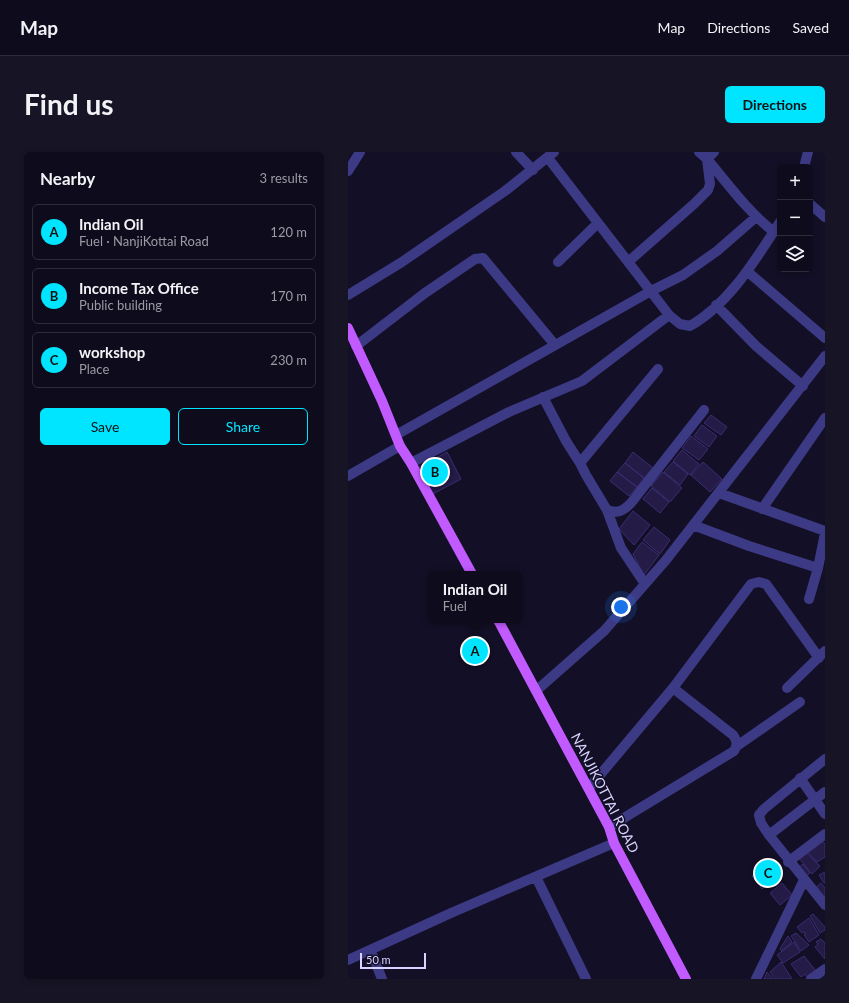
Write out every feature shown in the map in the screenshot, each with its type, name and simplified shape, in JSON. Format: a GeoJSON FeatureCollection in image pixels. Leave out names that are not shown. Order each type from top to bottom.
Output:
{"type":"FeatureCollection","features":[{"type":"Feature","properties":{"kind":"main road"},"geometry":{"type":"LineString","coordinates":[[348,328],[400,446],[412,463],[470,571]]}},
{"type":"Feature","properties":{"kind":"main road","name":"NANJIKOTTAI ROAD"},"geometry":{"type":"LineString","coordinates":[[500,623],[589,788],[609,827],[614,843],[686,979]]}},
{"type":"Feature","properties":{"kind":"street"},"geometry":{"type":"LineString","coordinates":[[348,171],[360,152]]}},
{"type":"Feature","properties":{"kind":"street"},"geometry":{"type":"LineString","coordinates":[[516,152],[533,170]]}},
{"type":"Feature","properties":{"kind":"street"},"geometry":{"type":"LineString","coordinates":[[805,164],[808,152]]}},
{"type":"Feature","properties":{"kind":"street"},"geometry":{"type":"LineString","coordinates":[[707,154],[756,217],[774,232]]}},
{"type":"Feature","properties":{"kind":"street"},"geometry":{"type":"LineString","coordinates":[[628,262],[708,190],[710,184],[707,154]]}},
{"type":"Feature","properties":{"kind":"street"},"geometry":{"type":"LineString","coordinates":[[348,295],[402,262],[533,170],[551,155],[598,223],[669,315],[680,324],[690,326],[701,320],[748,272],[777,227]]}},
{"type":"Feature","properties":{"kind":"street"},"geometry":{"type":"LineString","coordinates":[[813,207],[825,217]]}},
{"type":"Feature","properties":{"kind":"street"},"geometry":{"type":"LineString","coordinates":[[396,435],[651,291],[683,275],[717,251],[756,217]]}},
{"type":"Feature","properties":{"kind":"street"},"geometry":{"type":"LineString","coordinates":[[558,262],[598,223]]}},
{"type":"Feature","properties":{"kind":"street"},"geometry":{"type":"LineString","coordinates":[[356,346],[425,293],[475,259],[483,258],[555,345]]}},
{"type":"Feature","properties":{"kind":"street"},"geometry":{"type":"LineString","coordinates":[[748,272],[825,338]]}},
{"type":"Feature","properties":{"kind":"street"},"geometry":{"type":"LineString","coordinates":[[716,305],[756,346],[803,386]]}},
{"type":"Feature","properties":{"kind":"street"},"geometry":{"type":"LineString","coordinates":[[412,463],[508,412],[582,381],[669,315]]}},
{"type":"Feature","properties":{"kind":"street"},"geometry":{"type":"LineString","coordinates":[[537,690],[604,631],[645,584],[719,493],[825,356]]}},
{"type":"Feature","properties":{"kind":"street"},"geometry":{"type":"LineString","coordinates":[[580,463],[658,369]]}},
{"type":"Feature","properties":{"kind":"street"},"geometry":{"type":"LineString","coordinates":[[543,397],[566,441],[607,510],[620,548],[645,584]]}},
{"type":"Feature","properties":{"kind":"street"},"geometry":{"type":"LineString","coordinates":[[607,510],[615,513],[623,510],[631,503],[704,410]]}},
{"type":"Feature","properties":{"kind":"street"},"geometry":{"type":"LineString","coordinates":[[762,509],[825,418]]}},
{"type":"Feature","properties":{"kind":"street"},"geometry":{"type":"LineString","coordinates":[[348,476],[400,446]]}},
{"type":"Feature","properties":{"kind":"street"},"geometry":{"type":"LineString","coordinates":[[719,493],[825,532],[810,599]]}},
{"type":"Feature","properties":{"kind":"street"},"geometry":{"type":"LineString","coordinates":[[693,525],[749,546],[818,568]]}},
{"type":"Feature","properties":{"kind":"street"},"geometry":{"type":"LineString","coordinates":[[589,788],[673,688],[751,584],[759,582],[766,584],[822,655],[787,688]]}},
{"type":"Feature","properties":{"kind":"street"},"geometry":{"type":"LineString","coordinates":[[673,688],[733,735],[737,746]]}},
{"type":"Feature","properties":{"kind":"street"},"geometry":{"type":"LineString","coordinates":[[609,827],[734,751],[737,746],[800,702]]}},
{"type":"Feature","properties":{"kind":"street"},"geometry":{"type":"LineString","coordinates":[[825,759],[800,778],[759,814],[761,823],[788,862],[825,905]]}},
{"type":"Feature","properties":{"kind":"street"},"geometry":{"type":"LineString","coordinates":[[800,778],[825,814]]}},
{"type":"Feature","properties":{"kind":"street"},"geometry":{"type":"LineString","coordinates":[[769,835],[825,792]]}},
{"type":"Feature","properties":{"kind":"street"},"geometry":{"type":"LineString","coordinates":[[788,862],[825,834]]}},
{"type":"Feature","properties":{"kind":"street"},"geometry":{"type":"LineString","coordinates":[[348,960],[451,913],[614,843]]}},
{"type":"Feature","properties":{"kind":"street"},"geometry":{"type":"LineString","coordinates":[[536,877],[586,979]]}},
{"type":"Feature","properties":{"kind":"street"},"geometry":{"type":"LineString","coordinates":[[756,979],[804,880]]}},
{"type":"Feature","properties":{"kind":"street"},"geometry":{"type":"LineString","coordinates":[[371,950],[382,979]]}},
{"type":"Feature","properties":{"kind":"street"},"geometry":{"type":"LineString","coordinates":[[811,979],[825,969]]}},
{"type":"Feature","properties":{"kind":"building"},"geometry":{"type":"Polygon","coordinates":[[[711,415],[727,427],[721,435],[704,423],[711,415]]]}},
{"type":"Feature","properties":{"kind":"building"},"geometry":{"type":"Polygon","coordinates":[[[702,425],[717,436],[709,447],[694,436],[702,425]]]}},
{"type":"Feature","properties":{"kind":"building"},"geometry":{"type":"Polygon","coordinates":[[[691,436],[708,449],[699,460],[682,448],[691,436]]]}},
{"type":"Feature","properties":{"kind":"building"},"geometry":{"type":"Polygon","coordinates":[[[682,450],[699,464],[690,475],[673,461],[682,450]]]}},
{"type":"Feature","properties":{"kind":"building"},"geometry":{"type":"Polygon","coordinates":[[[447,452],[461,479],[431,495],[417,468],[447,452]]]}},
{"type":"Feature","properties":{"kind":"building"},"geometry":{"type":"Polygon","coordinates":[[[633,452],[653,468],[644,478],[625,463],[633,452]]]}},
{"type":"Feature","properties":{"kind":"building"},"geometry":{"type":"Polygon","coordinates":[[[673,462],[688,474],[680,485],[664,472],[673,462]]]}},
{"type":"Feature","properties":{"kind":"building"},"geometry":{"type":"Polygon","coordinates":[[[703,462],[722,479],[710,492],[691,475],[703,462]]]}},
{"type":"Feature","properties":{"kind":"building"},"geometry":{"type":"Polygon","coordinates":[[[625,463],[644,478],[637,487],[617,472],[625,463]]]}},
{"type":"Feature","properties":{"kind":"building"},"geometry":{"type":"Polygon","coordinates":[[[617,472],[637,487],[629,496],[610,481],[617,472]]]}},
{"type":"Feature","properties":{"kind":"building"},"geometry":{"type":"Polygon","coordinates":[[[663,472],[682,488],[670,502],[651,486],[663,472]]]}},
{"type":"Feature","properties":{"kind":"building"},"geometry":{"type":"Polygon","coordinates":[[[652,488],[669,502],[660,513],[643,499],[652,488]]]}},
{"type":"Feature","properties":{"kind":"building"},"geometry":{"type":"Polygon","coordinates":[[[633,511],[650,525],[634,545],[619,529],[633,511]]]}},
{"type":"Feature","properties":{"kind":"building"},"geometry":{"type":"Polygon","coordinates":[[[654,527],[670,540],[660,554],[643,540],[654,527]]]}},
{"type":"Feature","properties":{"kind":"building"},"geometry":{"type":"Polygon","coordinates":[[[642,542],[659,555],[644,575],[633,554],[642,542]]]}},
{"type":"Feature","properties":{"kind":"building"},"geometry":{"type":"Polygon","coordinates":[[[821,840],[825,844],[825,857],[817,862],[806,851],[821,840]]]}},
{"type":"Feature","properties":{"kind":"building"},"geometry":{"type":"Polygon","coordinates":[[[804,851],[820,866],[812,874],[797,856],[804,851]]]}},
{"type":"Feature","properties":{"kind":"building"},"geometry":{"type":"Polygon","coordinates":[[[774,859],[783,871],[762,889],[752,876],[774,859]]]}},
{"type":"Feature","properties":{"kind":"building"},"geometry":{"type":"Polygon","coordinates":[[[803,864],[810,873],[804,878],[797,869],[803,864]]]}},
{"type":"Feature","properties":{"kind":"building"},"geometry":{"type":"Polygon","coordinates":[[[825,872],[825,883],[824,883],[819,875],[825,872]]]}},
{"type":"Feature","properties":{"kind":"building"},"geometry":{"type":"Polygon","coordinates":[[[782,883],[792,895],[780,905],[770,893],[782,883]]]}},
{"type":"Feature","properties":{"kind":"building"},"geometry":{"type":"Polygon","coordinates":[[[821,883],[825,888],[825,903],[814,889],[821,883]]]}},
{"type":"Feature","properties":{"kind":"building"},"geometry":{"type":"Polygon","coordinates":[[[813,914],[825,927],[825,930],[820,933],[810,916],[813,914]]]}},
{"type":"Feature","properties":{"kind":"building"},"geometry":{"type":"Polygon","coordinates":[[[809,918],[819,935],[809,942],[804,935],[806,934],[804,932],[802,933],[797,927],[809,918]]]}},
{"type":"Feature","properties":{"kind":"building"},"geometry":{"type":"Polygon","coordinates":[[[796,933],[809,945],[801,951],[791,936],[796,933]]]}},
{"type":"Feature","properties":{"kind":"building"},"geometry":{"type":"Polygon","coordinates":[[[788,936],[792,942],[782,951],[780,949],[788,936]]]}},
{"type":"Feature","properties":{"kind":"building"},"geometry":{"type":"Polygon","coordinates":[[[821,939],[825,943],[825,959],[815,947],[818,944],[816,942],[821,939]]]}},
{"type":"Feature","properties":{"kind":"building"},"geometry":{"type":"Polygon","coordinates":[[[794,942],[800,952],[783,963],[777,955],[794,942]]]}},
{"type":"Feature","properties":{"kind":"building"},"geometry":{"type":"Polygon","coordinates":[[[804,956],[816,971],[807,977],[805,974],[801,977],[791,964],[804,956]]]}},
{"type":"Feature","properties":{"kind":"building"},"geometry":{"type":"Polygon","coordinates":[[[781,962],[792,979],[775,979],[770,972],[781,962]]]}},
{"type":"Feature","properties":{"kind":"building"},"geometry":{"type":"Polygon","coordinates":[[[767,972],[773,979],[764,979],[767,972]]]}},
{"type":"Feature","properties":{"kind":"place","name":"Income Tax Office"},"geometry":{"type":"Point","coordinates":[435,472]}},
{"type":"Feature","properties":{"kind":"place","name":"Indian Oil"},"geometry":{"type":"Point","coordinates":[475,651]}},
{"type":"Feature","properties":{"kind":"place","name":"workshop"},"geometry":{"type":"Point","coordinates":[768,873]}}]}
